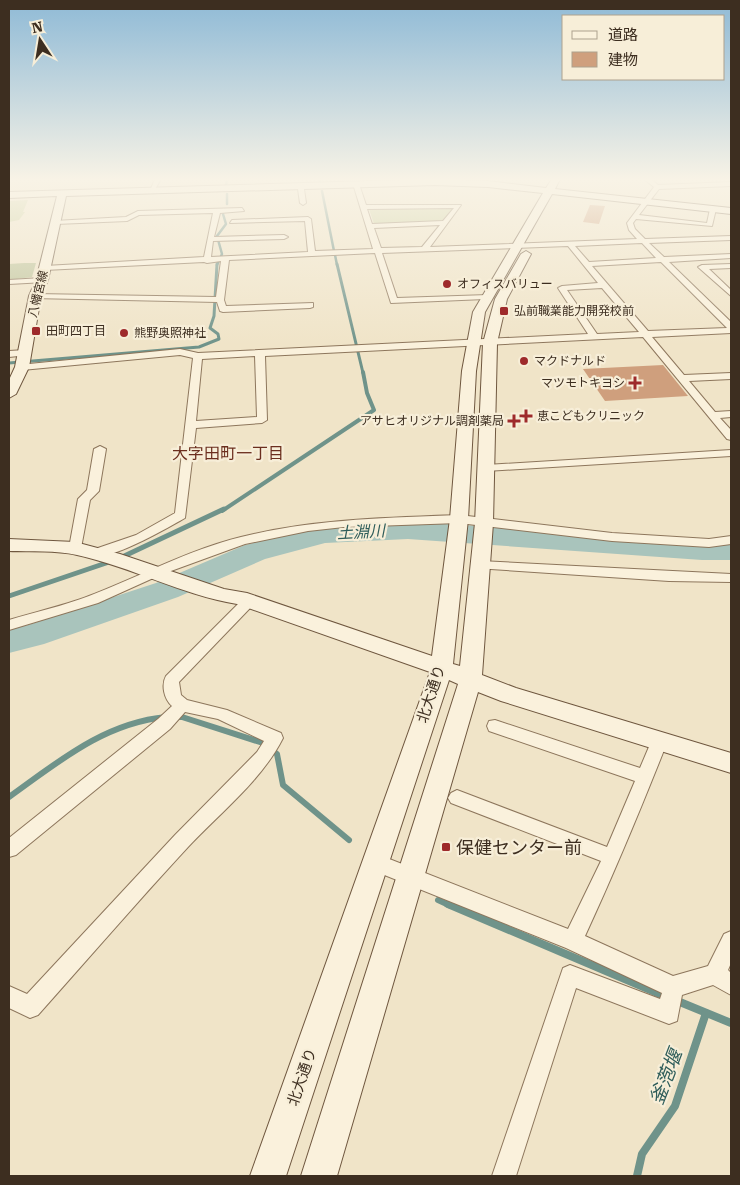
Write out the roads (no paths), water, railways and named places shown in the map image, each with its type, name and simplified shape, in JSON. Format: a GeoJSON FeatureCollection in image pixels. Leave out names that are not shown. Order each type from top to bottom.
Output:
{"type":"FeatureCollection","features":[{"type":"Feature","properties":{"kind":"street","name":"八幡宮線"},"geometry":{"type":"LineString","coordinates":[[9,394],[23,361],[35,296],[42,280],[53,234]]}},
{"type":"Feature","properties":{"kind":"street"},"geometry":{"type":"LineString","coordinates":[[211,234],[210,239],[217,260],[216,300],[223,309],[310,304]]}},
{"type":"Feature","properties":{"kind":"street"},"geometry":{"type":"LineString","coordinates":[[310,234],[312,254]]}},
{"type":"Feature","properties":{"kind":"street"},"geometry":{"type":"LineString","coordinates":[[373,234],[394,301],[485,297]]}},
{"type":"Feature","properties":{"kind":"street"},"geometry":{"type":"LineString","coordinates":[[424,249],[436,234]]}},
{"type":"Feature","properties":{"kind":"street","name":"北大通り"},"geometry":{"type":"LineString","coordinates":[[268,1176],[442,668],[458,522],[469,371],[479,312],[485,297],[524,234]]}},
{"type":"Feature","properties":{"kind":"street"},"geometry":{"type":"LineString","coordinates":[[319,1176],[470,681],[481,562],[490,343],[501,299],[534,234]]}},
{"type":"Feature","properties":{"kind":"street"},"geometry":{"type":"LineString","coordinates":[[636,234],[731,329]]}},
{"type":"Feature","properties":{"kind":"street"},"geometry":{"type":"LineString","coordinates":[[210,239],[284,237]]}},
{"type":"Feature","properties":{"kind":"street"},"geometry":{"type":"LineString","coordinates":[[45,268],[378,251],[728,238],[731,244]]}},
{"type":"Feature","properties":{"kind":"street"},"geometry":{"type":"LineString","coordinates":[[620,242],[627,249]]}},
{"type":"Feature","properties":{"kind":"street"},"geometry":{"type":"LineString","coordinates":[[570,244],[731,437]]}},
{"type":"Feature","properties":{"kind":"street"},"geometry":{"type":"LineString","coordinates":[[634,255],[641,261]]}},
{"type":"Feature","properties":{"kind":"street"},"geometry":{"type":"LineString","coordinates":[[587,264],[731,256]]}},
{"type":"Feature","properties":{"kind":"street"},"geometry":{"type":"LineString","coordinates":[[731,266],[702,267],[731,294]]}},
{"type":"Feature","properties":{"kind":"street"},"geometry":{"type":"LineString","coordinates":[[9,282],[42,280]]}},
{"type":"Feature","properties":{"kind":"street"},"geometry":{"type":"LineString","coordinates":[[595,338],[562,288],[605,285]]}},
{"type":"Feature","properties":{"kind":"street"},"geometry":{"type":"LineString","coordinates":[[35,296],[216,300]]}},
{"type":"Feature","properties":{"kind":"street"},"geometry":{"type":"LineString","coordinates":[[706,302],[731,301]]}},
{"type":"Feature","properties":{"kind":"street"},"geometry":{"type":"LineString","coordinates":[[9,354],[23,361],[180,352],[198,356],[595,338],[731,329]]}},
{"type":"Feature","properties":{"kind":"street"},"geometry":{"type":"LineString","coordinates":[[191,425],[262,420],[260,353]]}},
{"type":"Feature","properties":{"kind":"street"},"geometry":{"type":"LineString","coordinates":[[105,555],[180,515],[198,356]]}},
{"type":"Feature","properties":{"kind":"street"},"geometry":{"type":"LineString","coordinates":[[682,378],[731,376]]}},
{"type":"Feature","properties":{"kind":"street"},"geometry":{"type":"LineString","coordinates":[[713,415],[731,414]]}},
{"type":"Feature","properties":{"kind":"street"},"geometry":{"type":"LineString","coordinates":[[75,548],[84,499],[92,491],[100,449]]}},
{"type":"Feature","properties":{"kind":"street"},"geometry":{"type":"LineString","coordinates":[[486,468],[731,454]]}},
{"type":"Feature","properties":{"kind":"street"},"geometry":{"type":"LineString","coordinates":[[9,625],[93,600],[242,541],[308,527],[344,522],[458,522],[622,538],[709,543],[731,540]]}},
{"type":"Feature","properties":{"kind":"street"},"geometry":{"type":"LineString","coordinates":[[9,545],[75,548],[105,555],[222,595],[240,598],[442,668],[470,681],[731,763]]}},
{"type":"Feature","properties":{"kind":"street"},"geometry":{"type":"LineString","coordinates":[[481,562],[689,578],[731,578]]}},
{"type":"Feature","properties":{"kind":"street"},"geometry":{"type":"LineString","coordinates":[[173,714],[171,680],[248,602]]}},
{"type":"Feature","properties":{"kind":"street"},"geometry":{"type":"LineString","coordinates":[[9,849],[173,714],[221,714],[275,738],[263,757],[182,841],[30,1007],[9,997]]}},
{"type":"Feature","properties":{"kind":"street"},"geometry":{"type":"LineString","coordinates":[[495,726],[645,778]]}},
{"type":"Feature","properties":{"kind":"street"},"geometry":{"type":"LineString","coordinates":[[573,941],[612,857],[660,740]]}},
{"type":"Feature","properties":{"kind":"street"},"geometry":{"type":"LineString","coordinates":[[457,798],[612,857]]}},
{"type":"Feature","properties":{"kind":"street"},"geometry":{"type":"LineString","coordinates":[[374,862],[573,941],[671,996],[723,980],[731,941]]}},
{"type":"Feature","properties":{"kind":"street"},"geometry":{"type":"LineString","coordinates":[[504,1176],[570,975],[669,1013],[671,996]]}},
{"type":"Feature","properties":{"kind":"waterway"},"geometry":{"type":"LineString","coordinates":[[217,265],[222,254],[217,236],[218,234]]}},
{"type":"Feature","properties":{"kind":"waterway"},"geometry":{"type":"LineString","coordinates":[[331,234],[334,251]]}},
{"type":"Feature","properties":{"kind":"waterway"},"geometry":{"type":"LineString","coordinates":[[335,255],[337,265]]}},
{"type":"Feature","properties":{"kind":"waterway"},"geometry":{"type":"LineString","coordinates":[[9,363],[199,347],[219,339],[218,334],[210,328],[214,316],[217,264]]}},
{"type":"Feature","properties":{"kind":"waterway"},"geometry":{"type":"LineString","coordinates":[[337,264],[363,373]]}},
{"type":"Feature","properties":{"kind":"waterway"},"geometry":{"type":"LineString","coordinates":[[222,511],[374,410],[367,393],[363,372]]}},
{"type":"Feature","properties":{"kind":"waterway"},"geometry":{"type":"LineString","coordinates":[[120,558],[224,509]]}},
{"type":"Feature","properties":{"kind":"waterway","name":"土淵川"},"geometry":{"type":"LineString","coordinates":[[9,641],[32,636],[167,590],[255,552],[324,534],[408,530],[702,551],[731,551]]}},
{"type":"Feature","properties":{"kind":"waterway"},"geometry":{"type":"LineString","coordinates":[[9,596],[112,561]]}},
{"type":"Feature","properties":{"kind":"waterway"},"geometry":{"type":"LineString","coordinates":[[9,797],[64,758],[102,736],[122,727],[166,717]]}},
{"type":"Feature","properties":{"kind":"waterway"},"geometry":{"type":"LineString","coordinates":[[174,717],[182,717],[263,743],[277,754],[283,785],[349,840]]}},
{"type":"Feature","properties":{"kind":"waterway"},"geometry":{"type":"LineString","coordinates":[[438,900],[451,906]]}},
{"type":"Feature","properties":{"kind":"waterway"},"geometry":{"type":"LineString","coordinates":[[448,904],[667,997]]}},
{"type":"Feature","properties":{"kind":"waterway","name":"釜萢堰"},"geometry":{"type":"LineString","coordinates":[[675,1000],[731,1023]]}},
{"type":"Feature","properties":{"kind":"waterway","name":"釜萢堰"},"geometry":{"type":"LineString","coordinates":[[637,1176],[642,1154],[675,1106],[706,1013]]}},
{"type":"Feature","properties":{"kind":"place","name":"オフィスバリュー"},"geometry":{"type":"Point","coordinates":[447,284]}},
{"type":"Feature","properties":{"kind":"place","name":"弘前職業能力開発校前"},"geometry":{"type":"Point","coordinates":[504,311]}},
{"type":"Feature","properties":{"kind":"place","name":"田町四丁目"},"geometry":{"type":"Point","coordinates":[36,331]}},
{"type":"Feature","properties":{"kind":"place","name":"熊野奥照神社"},"geometry":{"type":"Point","coordinates":[124,333]}},
{"type":"Feature","properties":{"kind":"place","name":"マクドナルド"},"geometry":{"type":"Point","coordinates":[524,361]}},
{"type":"Feature","properties":{"kind":"place","name":"マツモトキヨシ"},"geometry":{"type":"Point","coordinates":[635,383]}},
{"type":"Feature","properties":{"kind":"place","name":"恵こどもクリニック"},"geometry":{"type":"Point","coordinates":[526,416]}},
{"type":"Feature","properties":{"kind":"place","name":"アサヒオリジナル調剤薬局"},"geometry":{"type":"Point","coordinates":[514,421]}},
{"type":"Feature","properties":{"kind":"place","name":"保健センター前"},"geometry":{"type":"Point","coordinates":[446,847]}},
{"type":"Feature","properties":{"kind":"district","name":"大字田町一丁目"},"geometry":{"type":"Point","coordinates":[228,453]}}]}
